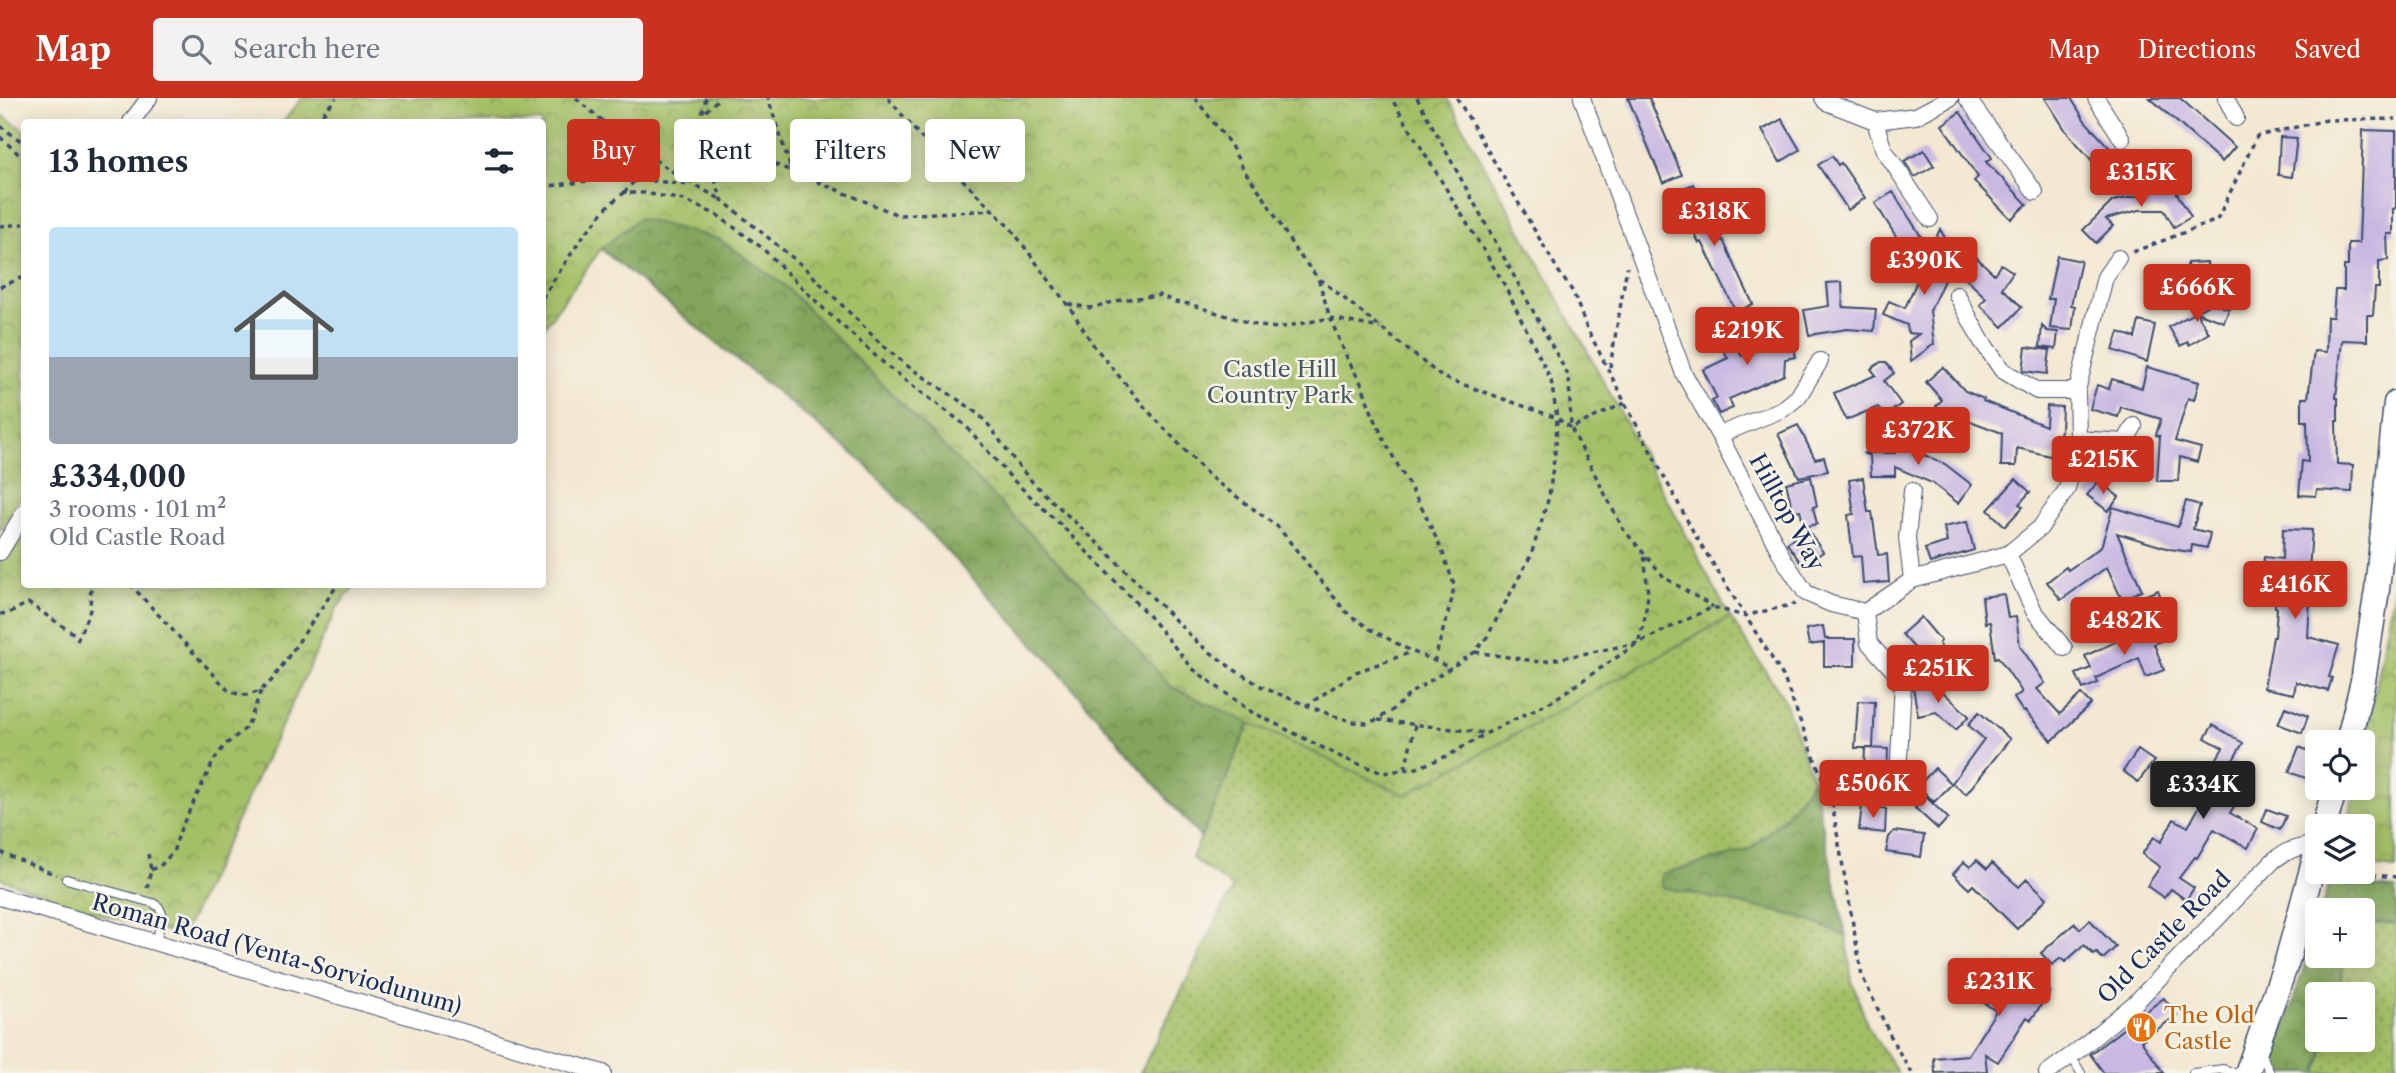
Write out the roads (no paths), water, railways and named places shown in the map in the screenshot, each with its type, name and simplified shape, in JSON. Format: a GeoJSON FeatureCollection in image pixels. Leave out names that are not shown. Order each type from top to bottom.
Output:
{"type":"FeatureCollection","features":[{"type":"Feature","properties":{"kind":"main road"},"geometry":{"type":"LineString","coordinates":[[2351,730],[2363,681],[2374,610],[2396,403]]}},
{"type":"Feature","properties":{"kind":"main road"},"geometry":{"type":"LineString","coordinates":[[2246,1073],[2287,961],[2308,884]]}},
{"type":"Feature","properties":{"kind":"street"},"geometry":{"type":"LineString","coordinates":[[133,119],[149,98]]}},
{"type":"Feature","properties":{"kind":"street","name":"Hilltop Way"},"geometry":{"type":"LineString","coordinates":[[1582,98],[1684,374],[1784,560],[1806,593],[1831,604],[1865,612]]}},
{"type":"Feature","properties":{"kind":"street"},"geometry":{"type":"LineString","coordinates":[[1823,98],[1826,102],[1875,121],[1916,116],[1950,98]]}},
{"type":"Feature","properties":{"kind":"street"},"geometry":{"type":"LineString","coordinates":[[1967,98],[2035,192]]}},
{"type":"Feature","properties":{"kind":"street"},"geometry":{"type":"LineString","coordinates":[[2096,98],[2122,139]]}},
{"type":"Feature","properties":{"kind":"street"},"geometry":{"type":"LineString","coordinates":[[2226,98],[2236,118]]}},
{"type":"Feature","properties":{"kind":"street"},"geometry":{"type":"LineString","coordinates":[[1875,121],[1883,148],[1930,219]]}},
{"type":"Feature","properties":{"kind":"street"},"geometry":{"type":"LineString","coordinates":[[1898,779],[1903,681],[1869,643],[1865,612],[1912,580],[2008,554],[2040,528],[2067,489],[2078,439],[2077,391],[2105,277],[2118,258]]}},
{"type":"Feature","properties":{"kind":"street"},"geometry":{"type":"LineString","coordinates":[[1957,295],[1981,340],[2002,370],[2037,391],[2077,391]]}},
{"type":"Feature","properties":{"kind":"street","name":"Hilltop Way"},"geometry":{"type":"LineString","coordinates":[[1719,435],[1783,409],[1798,397],[1819,361]]}},
{"type":"Feature","properties":{"kind":"street"},"geometry":{"type":"LineString","coordinates":[[2125,442],[2134,426]]}},
{"type":"Feature","properties":{"kind":"street"},"geometry":{"type":"LineString","coordinates":[[2078,439],[2125,442]]}},
{"type":"Feature","properties":{"kind":"street"},"geometry":{"type":"LineString","coordinates":[[2125,442],[2136,470]]}},
{"type":"Feature","properties":{"kind":"street"},"geometry":{"type":"LineString","coordinates":[[1912,491],[1907,538],[1912,580]]}},
{"type":"Feature","properties":{"kind":"street"},"geometry":{"type":"LineString","coordinates":[[0,552],[21,518]]}},
{"type":"Feature","properties":{"kind":"street"},"geometry":{"type":"LineString","coordinates":[[2008,554],[2034,611],[2064,648]]}},
{"type":"Feature","properties":{"kind":"street","name":"Old Castle Road"},"geometry":{"type":"LineString","coordinates":[[2047,1073],[2135,1003],[2274,860],[2291,849],[2305,845]]}},
{"type":"Feature","properties":{"kind":"street","name":"Roman Road (Venta-Sorviodunum)"},"geometry":{"type":"LineString","coordinates":[[0,897],[603,1073]]}},
{"type":"Feature","properties":{"kind":"lane"},"geometry":{"type":"LineString","coordinates":[[66,878],[153,903],[162,911],[163,916],[155,944]]}},
{"type":"Feature","properties":{"kind":"lane"},"geometry":{"type":"LineString","coordinates":[[2257,1046],[2270,1073]]}},
{"type":"Feature","properties":{"kind":"lane"},"geometry":{"type":"LineString","coordinates":[[2071,1056],[2081,1073]]}},
{"type":"Feature","properties":{"kind":"lane"},"geometry":{"type":"LineString","coordinates":[[2193,1073],[2223,1069],[2234,1073]]}},
{"type":"Feature","properties":{"kind":"place","name":"The Old Castle"},"geometry":{"type":"Point","coordinates":[2141,1028]}},
{"type":"Feature","properties":{"kind":"park label","name":"Castle Hill Country Park"},"geometry":{"type":"Point","coordinates":[1280,382]}}]}
